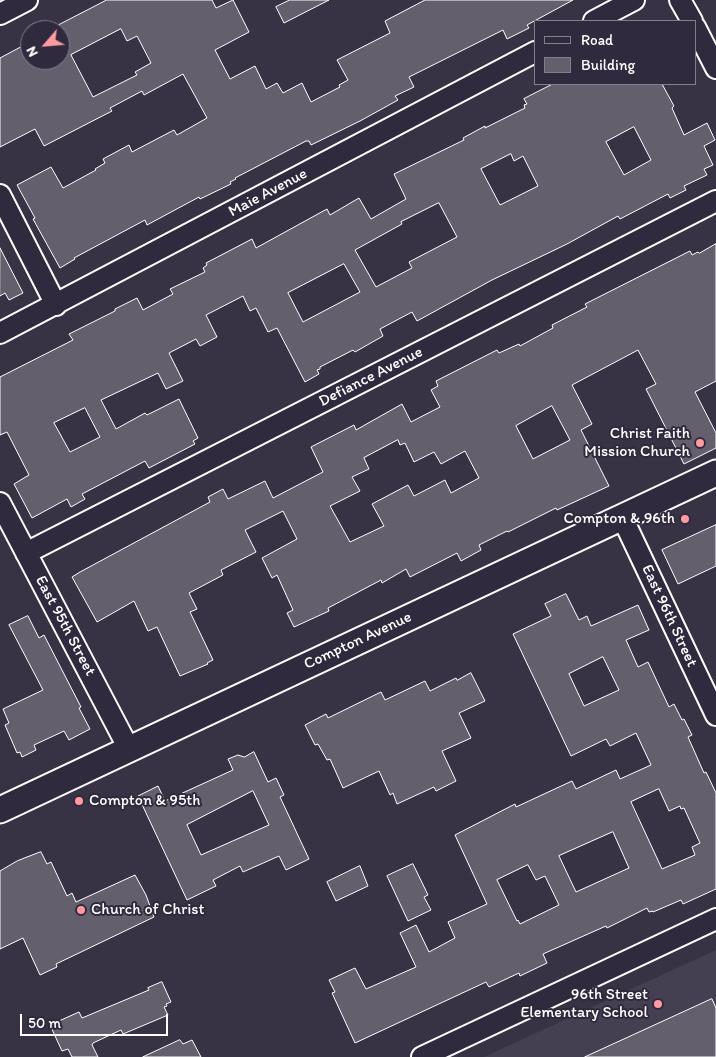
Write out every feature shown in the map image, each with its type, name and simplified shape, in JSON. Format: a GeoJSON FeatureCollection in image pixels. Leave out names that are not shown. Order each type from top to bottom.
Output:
{"type":"FeatureCollection","features":[{"type":"Feature","properties":{"kind":"main road","name":"Compton Avenue"},"geometry":{"type":"LineString","coordinates":[[0,810],[716,474]]}},
{"type":"Feature","properties":{"kind":"street"},"geometry":{"type":"LineString","coordinates":[[0,14],[27,0]]}},
{"type":"Feature","properties":{"kind":"street"},"geometry":{"type":"LineString","coordinates":[[596,20],[634,0]]}},
{"type":"Feature","properties":{"kind":"street"},"geometry":{"type":"LineString","coordinates":[[680,0],[691,20]]}},
{"type":"Feature","properties":{"kind":"street"},"geometry":{"type":"LineString","coordinates":[[696,29],[716,68]]}},
{"type":"Feature","properties":{"kind":"street","name":"Maie Avenue"},"geometry":{"type":"LineString","coordinates":[[0,333],[534,53]]}},
{"type":"Feature","properties":{"kind":"street"},"geometry":{"type":"LineString","coordinates":[[0,195],[56,304]]}},
{"type":"Feature","properties":{"kind":"street","name":"Defiance Avenue"},"geometry":{"type":"LineString","coordinates":[[26,553],[716,201]]}},
{"type":"Feature","properties":{"kind":"street","name":"East 95th Street"},"geometry":{"type":"LineString","coordinates":[[0,503],[129,749]]}},
{"type":"Feature","properties":{"kind":"street","name":"East 96th Street"},"geometry":{"type":"LineString","coordinates":[[622,517],[716,715]]}},
{"type":"Feature","properties":{"kind":"street"},"geometry":{"type":"LineString","coordinates":[[422,1057],[716,919]]}},
{"type":"Feature","properties":{"kind":"shaded area","name":"96th Street Elementary School"},"geometry":{"type":"Polygon","coordinates":[[[716,950],[716,1057],[484,1057],[716,950]]]}},
{"type":"Feature","properties":{"kind":"building"},"geometry":{"type":"Polygon","coordinates":[[[107,0],[212,0],[216,8],[233,0],[249,32],[215,50],[230,79],[255,66],[266,89],[277,83],[283,93],[302,83],[311,102],[340,87],[339,85],[348,80],[337,60],[390,33],[385,21],[425,0],[573,0],[534,20],[527,25],[529,28],[507,39],[503,30],[409,77],[414,87],[395,96],[398,100],[360,121],[311,145],[309,141],[306,141],[235,178],[230,182],[231,184],[200,199],[199,197],[147,225],[145,220],[74,258],[60,268],[17,185],[51,167],[63,188],[96,170],[105,163],[103,159],[129,145],[132,152],[174,130],[177,135],[207,118],[183,74],[144,95],[142,91],[110,108],[112,111],[44,146],[35,129],[0,147],[0,58],[20,47],[20,70],[70,70],[69,20],[107,0]],[[121,29],[71,55],[93,97],[137,75],[135,72],[151,63],[137,36],[127,41],[121,29]]]}},
{"type":"Feature","properties":{"kind":"building"},"geometry":{"type":"Polygon","coordinates":[[[290,0],[329,0],[284,23],[276,7],[290,0]]]}},
{"type":"Feature","properties":{"kind":"building"},"geometry":{"type":"Polygon","coordinates":[[[551,85],[663,85],[674,106],[672,108],[684,135],[707,123],[715,140],[704,146],[713,165],[704,169],[707,175],[684,186],[686,190],[670,198],[668,194],[620,219],[618,216],[567,244],[492,280],[417,321],[412,312],[380,329],[383,336],[355,352],[353,350],[320,367],[317,370],[319,374],[305,382],[277,328],[268,332],[256,308],[250,311],[243,296],[206,315],[217,337],[200,346],[196,339],[169,353],[183,381],[166,389],[158,373],[101,400],[116,429],[145,413],[147,415],[179,399],[198,438],[193,441],[195,444],[149,468],[145,461],[82,494],[85,499],[71,507],[67,499],[32,518],[14,484],[29,475],[7,432],[0,435],[0,377],[73,340],[69,334],[137,298],[143,310],[173,294],[170,289],[205,272],[203,268],[207,265],[206,263],[252,239],[256,248],[327,209],[330,215],[359,198],[371,219],[406,199],[394,174],[464,140],[463,138],[485,126],[485,128],[525,108],[524,105],[527,104],[524,99],[551,85]],[[634,127],[606,142],[624,175],[651,160],[634,127]],[[511,154],[481,169],[500,205],[538,186],[523,156],[514,161],[511,154]],[[439,203],[401,222],[402,224],[355,250],[376,287],[412,268],[409,262],[457,237],[439,203]],[[344,264],[288,293],[303,322],[360,292],[344,264]],[[85,408],[54,423],[70,452],[100,437],[85,408]]]}},
{"type":"Feature","properties":{"kind":"building"},"geometry":{"type":"Polygon","coordinates":[[[716,244],[716,381],[695,392],[716,433],[716,448],[684,464],[646,389],[656,384],[638,350],[572,385],[592,424],[581,430],[609,486],[557,510],[556,508],[479,545],[481,550],[461,561],[457,553],[410,577],[406,569],[382,583],[381,580],[328,608],[329,611],[294,627],[287,613],[293,610],[277,575],[272,578],[262,558],[297,539],[283,511],[245,530],[256,552],[221,570],[223,575],[189,593],[197,609],[190,612],[213,660],[208,664],[180,676],[157,627],[148,631],[134,601],[97,622],[72,577],[80,572],[210,502],[208,497],[223,489],[228,499],[265,481],[273,498],[323,472],[311,447],[354,425],[356,430],[402,404],[411,422],[440,407],[431,390],[438,386],[436,381],[497,350],[499,353],[519,344],[520,346],[553,328],[552,325],[587,307],[585,304],[690,251],[692,255],[716,244]],[[552,406],[516,426],[533,459],[570,440],[552,406]],[[398,440],[364,458],[369,469],[352,477],[360,491],[330,506],[350,542],[384,526],[372,504],[408,485],[414,496],[445,480],[451,493],[479,478],[465,451],[441,464],[434,452],[414,462],[405,443],[400,445],[398,440]]]}},
{"type":"Feature","properties":{"kind":"building"},"geometry":{"type":"Polygon","coordinates":[[[0,248],[23,293],[9,300],[5,293],[0,296],[0,248]]]}},
{"type":"Feature","properties":{"kind":"building"},"geometry":{"type":"Polygon","coordinates":[[[716,525],[716,566],[678,584],[662,550],[716,525]]]}},
{"type":"Feature","properties":{"kind":"building"},"geometry":{"type":"Polygon","coordinates":[[[566,594],[579,620],[587,616],[591,626],[638,605],[649,630],[626,640],[638,667],[648,662],[669,707],[674,704],[682,720],[684,719],[692,735],[688,737],[704,773],[706,772],[716,793],[716,889],[683,904],[681,900],[653,912],[649,912],[647,908],[607,928],[606,926],[543,954],[547,963],[520,976],[519,973],[489,987],[486,982],[355,1043],[332,993],[335,992],[329,980],[355,968],[366,989],[416,967],[400,933],[416,925],[429,952],[455,938],[448,922],[487,904],[455,835],[515,804],[516,807],[572,781],[576,789],[616,770],[620,779],[651,765],[636,733],[610,746],[606,739],[571,756],[513,634],[551,616],[545,604],[566,594]],[[603,657],[569,674],[584,706],[619,690],[603,657]],[[659,789],[631,802],[662,869],[695,855],[692,847],[700,843],[684,808],[681,809],[680,806],[669,811],[659,789]],[[613,832],[559,856],[576,892],[629,868],[613,832]],[[528,865],[497,880],[520,924],[559,905],[545,876],[536,880],[528,865]]]}},
{"type":"Feature","properties":{"kind":"building"},"geometry":{"type":"Polygon","coordinates":[[[28,616],[39,638],[44,635],[81,707],[79,708],[90,729],[69,740],[64,731],[34,745],[36,750],[22,757],[20,752],[17,753],[5,725],[9,723],[3,709],[43,690],[9,625],[28,616]]]}},
{"type":"Feature","properties":{"kind":"building"},"geometry":{"type":"Polygon","coordinates":[[[471,673],[485,701],[459,713],[471,738],[442,751],[456,781],[436,791],[434,787],[397,804],[393,793],[390,795],[379,771],[343,788],[330,759],[327,760],[318,744],[315,745],[305,725],[326,714],[328,718],[381,692],[385,700],[425,681],[430,691],[471,673]]]}},
{"type":"Feature","properties":{"kind":"building"},"geometry":{"type":"Polygon","coordinates":[[[254,752],[268,782],[276,778],[284,795],[280,797],[309,859],[286,870],[279,856],[243,872],[240,866],[213,880],[216,886],[187,900],[138,796],[158,786],[165,801],[233,770],[228,759],[238,755],[244,757],[254,752]],[[253,791],[187,825],[201,855],[269,825],[253,791]]]}},
{"type":"Feature","properties":{"kind":"building","name":"Church of Christ"},"geometry":{"type":"Polygon","coordinates":[[[41,852],[47,864],[51,862],[67,896],[72,893],[76,902],[135,875],[146,895],[154,917],[56,964],[57,967],[40,975],[23,938],[0,949],[0,871],[17,861],[41,852]]]}},
{"type":"Feature","properties":{"kind":"building"},"geometry":{"type":"Polygon","coordinates":[[[413,864],[428,895],[424,897],[431,910],[408,921],[387,876],[413,864]]]}},
{"type":"Feature","properties":{"kind":"building"},"geometry":{"type":"Polygon","coordinates":[[[360,866],[368,886],[336,901],[327,882],[360,866]]]}},
{"type":"Feature","properties":{"kind":"building"},"geometry":{"type":"Polygon","coordinates":[[[162,982],[171,1002],[164,1007],[168,1015],[123,1034],[121,1030],[93,1043],[92,1045],[98,1057],[72,1057],[68,1049],[62,1051],[50,1025],[79,1012],[82,1018],[149,990],[148,988],[162,982]]]}},
{"type":"Feature","properties":{"kind":"building"},"geometry":{"type":"Polygon","coordinates":[[[712,999],[716,1008],[716,1057],[585,1057],[712,999]]]}},
{"type":"Feature","properties":{"kind":"building"},"geometry":{"type":"Polygon","coordinates":[[[180,1040],[183,1044],[192,1040],[201,1057],[143,1057],[180,1040]]]}},
{"type":"Feature","properties":{"kind":"place","name":"Christ Faith Mission Church"},"geometry":{"type":"Point","coordinates":[700,443]}},
{"type":"Feature","properties":{"kind":"place","name":"Compton & 96th"},"geometry":{"type":"Point","coordinates":[685,519]}},
{"type":"Feature","properties":{"kind":"place","name":"Compton & 95th"},"geometry":{"type":"Point","coordinates":[79,801]}},
{"type":"Feature","properties":{"kind":"place","name":"Church of Christ"},"geometry":{"type":"Point","coordinates":[81,910]}},
{"type":"Feature","properties":{"kind":"place","name":"96th Street Elementary School"},"geometry":{"type":"Point","coordinates":[658,1004]}}]}
